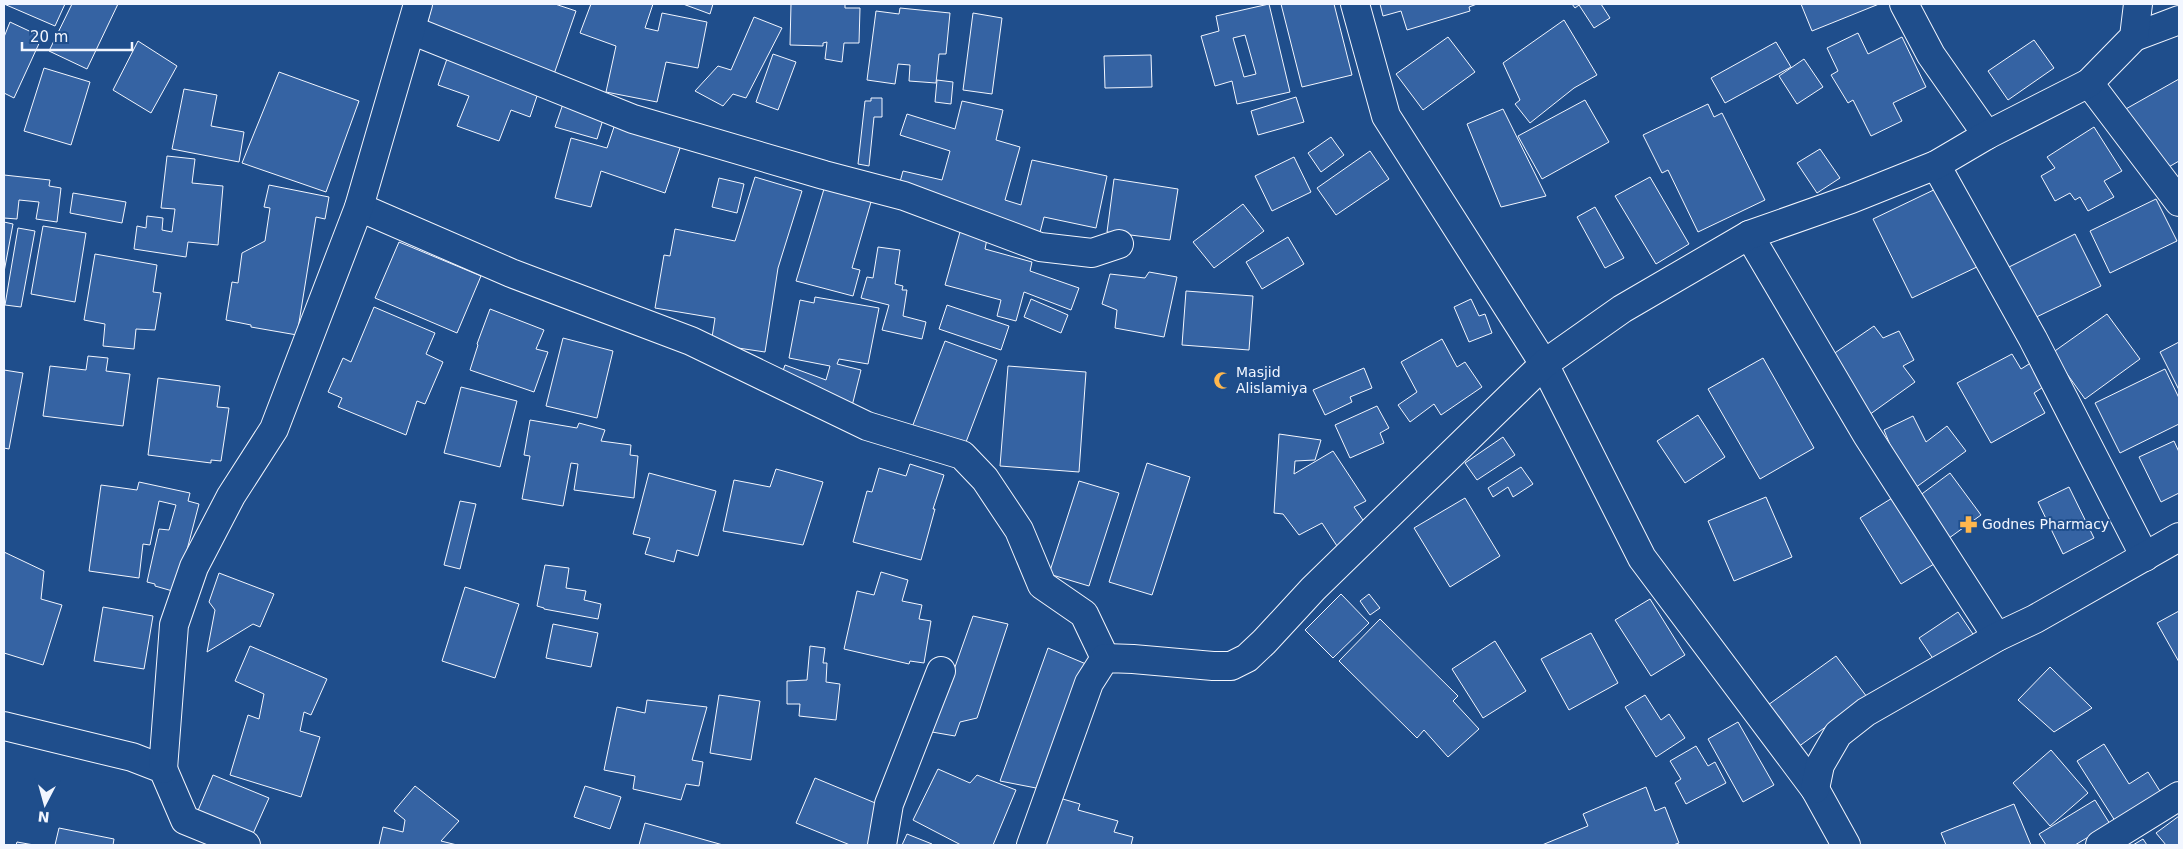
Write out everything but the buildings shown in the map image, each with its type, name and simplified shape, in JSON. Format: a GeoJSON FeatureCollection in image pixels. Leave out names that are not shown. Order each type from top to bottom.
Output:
{"type":"FeatureCollection","features":[{"type":"Feature","properties":{"kind":"street"},"geometry":{"type":"LineString","coordinates":[[246,845],[185,820],[163,769],[174,625],[199,558],[231,496],[274,429],[359,207],[418,4]]}},
{"type":"Feature","properties":{"kind":"street"},"geometry":{"type":"LineString","coordinates":[[1354,4],[1386,116],[1544,364],[1642,558],[1815,789],[1846,845]]}},
{"type":"Feature","properties":{"kind":"street"},"geometry":{"type":"LineString","coordinates":[[1904,4],[1931,54],[1987,135]]}},
{"type":"Feature","properties":{"kind":"street"},"geometry":{"type":"LineString","coordinates":[[2134,37],[2138,4]]}},
{"type":"Feature","properties":{"kind":"street"},"geometry":{"type":"LineString","coordinates":[[1105,658],[1213,666],[1231,666],[1247,658],[1314,589],[1544,364],[1622,309],[1749,235],[1851,199],[1936,165],[1987,135],[2089,83],[2134,37],[2179,20]]}},
{"type":"Feature","properties":{"kind":"street"},"geometry":{"type":"LineString","coordinates":[[411,30],[633,119],[824,175],[904,196],[1040,247],[1092,253],[1119,244]]}},
{"type":"Feature","properties":{"kind":"street"},"geometry":{"type":"LineString","coordinates":[[2089,83],[2179,202]]}},
{"type":"Feature","properties":{"kind":"street"},"geometry":{"type":"LineString","coordinates":[[1936,165],[2033,339],[2144,557]]}},
{"type":"Feature","properties":{"kind":"street"},"geometry":{"type":"LineString","coordinates":[[359,207],[511,273],[691,341],[868,426],[962,455],[985,479],[1019,530],[1042,585],[1084,614],[1105,658]]}},
{"type":"Feature","properties":{"kind":"street"},"geometry":{"type":"LineString","coordinates":[[1749,235],[1868,435],[1997,637]]}},
{"type":"Feature","properties":{"kind":"street"},"geometry":{"type":"LineString","coordinates":[[1815,789],[1820,765],[1838,734],[1866,712],[1997,637],[2035,620],[2179,537]]}},
{"type":"Feature","properties":{"kind":"street"},"geometry":{"type":"LineString","coordinates":[[1031,845],[1089,683],[1105,658]]}},
{"type":"Feature","properties":{"kind":"street"},"geometry":{"type":"LineString","coordinates":[[882,845],[889,804],[941,671]]}},
{"type":"Feature","properties":{"kind":"street"},"geometry":{"type":"LineString","coordinates":[[4,726],[132,757],[163,769]]}},
{"type":"Feature","properties":{"kind":"street"},"geometry":{"type":"LineString","coordinates":[[2100,845],[2179,796]]}},
{"type":"Feature","properties":{"kind":"place","name":"Masjid Alislamiya"},"geometry":{"type":"Point","coordinates":[1222,380]}},
{"type":"Feature","properties":{"kind":"place","name":"Godnes Pharmacy"},"geometry":{"type":"Point","coordinates":[1968,524]}}]}
